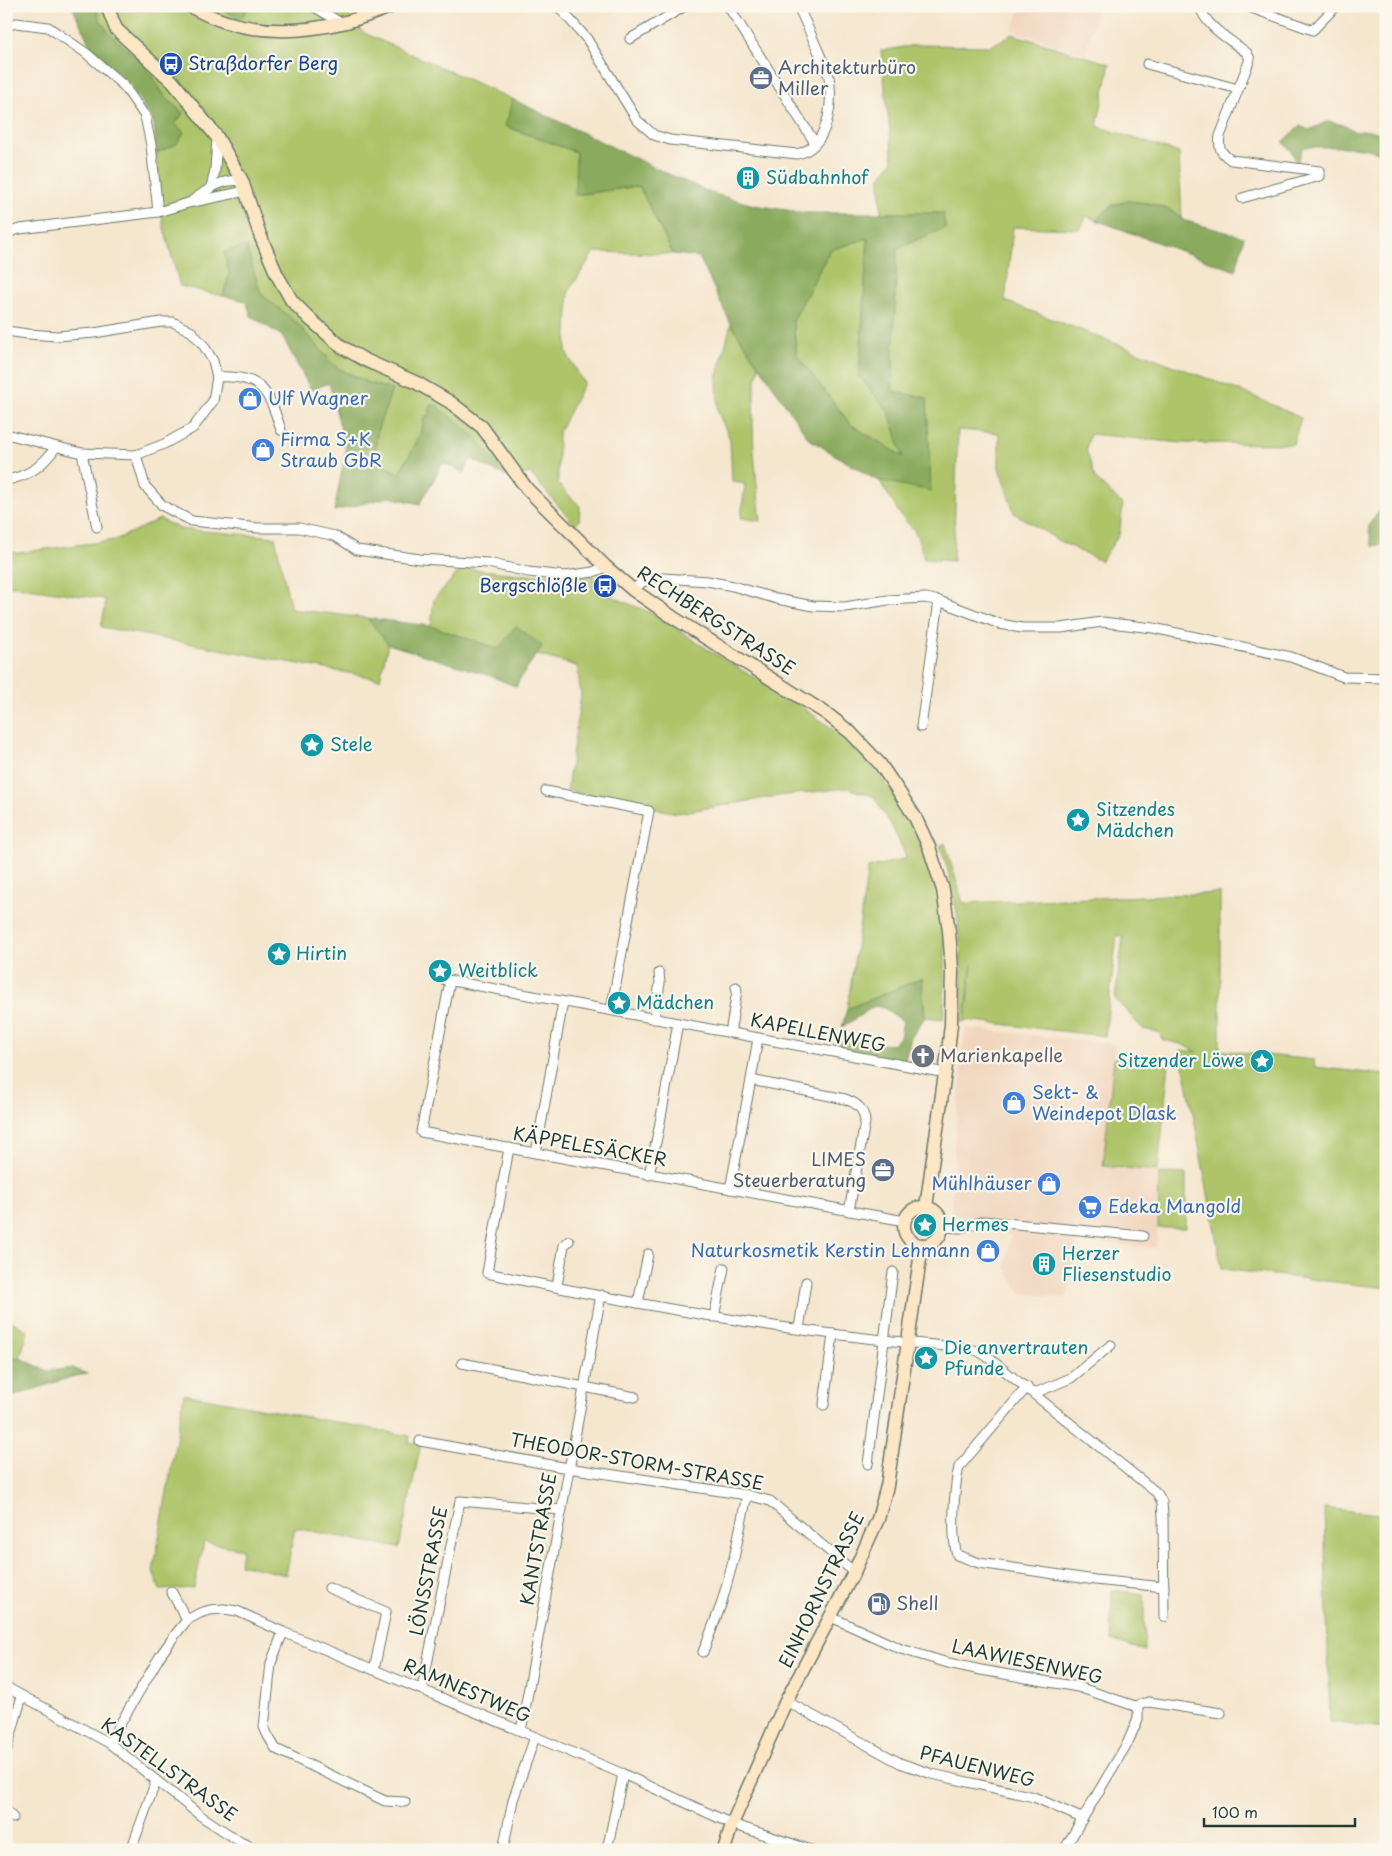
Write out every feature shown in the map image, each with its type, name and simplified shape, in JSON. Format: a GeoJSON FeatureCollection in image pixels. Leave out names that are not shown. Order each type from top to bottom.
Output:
{"type":"FeatureCollection","features":[{"type":"Feature","properties":{"kind":"main road","name":"RECHBERGSTRASSE"},"geometry":{"type":"LineString","coordinates":[[106,6],[116,29],[173,82],[217,137],[236,167],[277,275],[292,301],[342,347],[365,360],[417,383],[450,402],[482,427],[527,489],[606,567],[633,590],[684,625],[828,714],[851,734],[880,764],[915,817],[929,847],[943,890],[952,969],[951,1024],[946,1073]]}},
{"type":"Feature","properties":{"kind":"main road"},"geometry":{"type":"LineString","coordinates":[[190,6],[222,22],[245,28],[289,31],[341,23],[393,6]]}},
{"type":"Feature","properties":{"kind":"main road"},"geometry":{"type":"LineString","coordinates":[[926,1207],[946,1073]]}},
{"type":"Feature","properties":{"kind":"main road"},"geometry":{"type":"LineString","coordinates":[[926,1207],[938,1214],[942,1227],[934,1241],[922,1245],[906,1235],[904,1229],[905,1221],[910,1212],[915,1208],[926,1207]]}},
{"type":"Feature","properties":{"kind":"main road","name":"EINHORNSTRASSE"},"geometry":{"type":"LineString","coordinates":[[724,1850],[732,1824],[786,1701],[854,1572],[878,1519],[886,1486],[922,1245]]}},
{"type":"Feature","properties":{"kind":"street"},"geometry":{"type":"LineString","coordinates":[[313,6],[341,23]]}},
{"type":"Feature","properties":{"kind":"street"},"geometry":{"type":"LineString","coordinates":[[558,6],[587,39],[637,120],[654,135],[670,140],[797,154],[806,152],[815,144],[825,126],[830,108],[828,75],[798,6]]}},
{"type":"Feature","properties":{"kind":"street"},"geometry":{"type":"LineString","coordinates":[[630,40],[684,6]]}},
{"type":"Feature","properties":{"kind":"street"},"geometry":{"type":"LineString","coordinates":[[728,6],[815,144]]}},
{"type":"Feature","properties":{"kind":"street"},"geometry":{"type":"LineString","coordinates":[[1200,6],[1208,22],[1247,53],[1250,59],[1220,136],[1218,147],[1223,154],[1231,160],[1320,171],[1320,176],[1242,198]]}},
{"type":"Feature","properties":{"kind":"street"},"geometry":{"type":"LineString","coordinates":[[1246,6],[1313,30],[1336,6]]}},
{"type":"Feature","properties":{"kind":"street"},"geometry":{"type":"LineString","coordinates":[[6,26],[16,24],[48,27],[86,53],[124,86],[145,116],[151,145],[158,212]]}},
{"type":"Feature","properties":{"kind":"street"},"geometry":{"type":"LineString","coordinates":[[1148,64],[1238,89]]}},
{"type":"Feature","properties":{"kind":"street"},"geometry":{"type":"LineString","coordinates":[[211,188],[215,170],[217,137]]}},
{"type":"Feature","properties":{"kind":"street"},"geometry":{"type":"LineString","coordinates":[[188,203],[225,181],[232,180],[244,186]]}},
{"type":"Feature","properties":{"kind":"street"},"geometry":{"type":"LineString","coordinates":[[6,233],[20,229],[158,212],[244,186]]}},
{"type":"Feature","properties":{"kind":"street"},"geometry":{"type":"LineString","coordinates":[[6,331],[57,336],[173,322],[192,332],[204,346],[213,361],[217,377],[213,401],[193,428],[164,444],[136,454],[82,453],[6,434]]}},
{"type":"Feature","properties":{"kind":"street"},"geometry":{"type":"LineString","coordinates":[[217,377],[242,378],[257,383],[270,398],[281,430]]}},
{"type":"Feature","properties":{"kind":"street"},"geometry":{"type":"LineString","coordinates":[[6,480],[31,472],[45,463],[56,447]]}},
{"type":"Feature","properties":{"kind":"street"},"geometry":{"type":"LineString","coordinates":[[82,453],[97,527]]}},
{"type":"Feature","properties":{"kind":"street"},"geometry":{"type":"LineString","coordinates":[[136,454],[144,486],[163,506],[192,521],[258,528],[299,528],[335,536],[357,550],[420,559],[488,563],[528,572],[565,576],[592,572],[606,567]]}},
{"type":"Feature","properties":{"kind":"street"},"geometry":{"type":"LineString","coordinates":[[633,590],[641,583],[652,578],[663,578],[708,581],[777,599],[813,606],[845,607],[888,600],[926,598],[1000,624],[1022,628],[1061,628],[1102,622],[1153,628],[1291,658],[1344,677],[1386,678]]}},
{"type":"Feature","properties":{"kind":"street"},"geometry":{"type":"LineString","coordinates":[[921,727],[939,601]]}},
{"type":"Feature","properties":{"kind":"street"},"geometry":{"type":"LineString","coordinates":[[546,791],[650,811],[611,1010]]}},
{"type":"Feature","properties":{"kind":"street"},"geometry":{"type":"LineString","coordinates":[[654,1019],[660,983],[659,973]]}},
{"type":"Feature","properties":{"kind":"street","name":"KÄPPELESÄCKER"},"geometry":{"type":"LineString","coordinates":[[563,1002],[446,980],[421,1132],[905,1221]]}},
{"type":"Feature","properties":{"kind":"street","name":"KAPELLENWEG"},"geometry":{"type":"LineString","coordinates":[[736,987],[737,991],[730,1033],[946,1073]]}},
{"type":"Feature","properties":{"kind":"street"},"geometry":{"type":"LineString","coordinates":[[536,1153],[563,1002],[730,1033]]}},
{"type":"Feature","properties":{"kind":"street"},"geometry":{"type":"LineString","coordinates":[[650,1174],[678,1023]]}},
{"type":"Feature","properties":{"kind":"street"},"geometry":{"type":"LineString","coordinates":[[730,1189],[758,1038]]}},
{"type":"Feature","properties":{"kind":"street"},"geometry":{"type":"LineString","coordinates":[[751,1080],[845,1099],[860,1107],[865,1122],[849,1211]]}},
{"type":"Feature","properties":{"kind":"street"},"geometry":{"type":"LineString","coordinates":[[509,1148],[487,1273],[714,1317],[833,1334],[960,1347],[978,1351],[1035,1393],[1157,1493],[1162,1502],[1163,1516],[1164,1617]]}},
{"type":"Feature","properties":{"kind":"street"},"geometry":{"type":"LineString","coordinates":[[942,1227],[960,1228],[984,1221],[1143,1236]]}},
{"type":"Feature","properties":{"kind":"street"},"geometry":{"type":"LineString","coordinates":[[556,1286],[564,1246],[569,1241]]}},
{"type":"Feature","properties":{"kind":"street"},"geometry":{"type":"LineString","coordinates":[[638,1303],[648,1254]]}},
{"type":"Feature","properties":{"kind":"street"},"geometry":{"type":"LineString","coordinates":[[714,1317],[724,1268]]}},
{"type":"Feature","properties":{"kind":"street"},"geometry":{"type":"LineString","coordinates":[[868,1464],[892,1272]]}},
{"type":"Feature","properties":{"kind":"street"},"geometry":{"type":"LineString","coordinates":[[799,1329],[806,1282]]}},
{"type":"Feature","properties":{"kind":"street","name":"KANTSTRASSE"},"geometry":{"type":"LineString","coordinates":[[521,1731],[601,1295]]}},
{"type":"Feature","properties":{"kind":"street"},"geometry":{"type":"LineString","coordinates":[[824,1405],[833,1334]]}},
{"type":"Feature","properties":{"kind":"street"},"geometry":{"type":"LineString","coordinates":[[1035,1393],[1071,1378],[1111,1346]]}},
{"type":"Feature","properties":{"kind":"street"},"geometry":{"type":"LineString","coordinates":[[462,1363],[635,1397]]}},
{"type":"Feature","properties":{"kind":"street"},"geometry":{"type":"LineString","coordinates":[[1027,1387],[960,1467],[956,1483],[954,1544],[957,1555],[979,1563],[1164,1587]]}},
{"type":"Feature","properties":{"kind":"street","name":"THEODOR-STORM-STRASSE"},"geometry":{"type":"LineString","coordinates":[[420,1441],[568,1468],[747,1495],[770,1501],[854,1572]]}},
{"type":"Feature","properties":{"kind":"street"},"geometry":{"type":"LineString","coordinates":[[703,1652],[724,1595],[747,1495]]}},
{"type":"Feature","properties":{"kind":"street","name":"LÖNSSTRASSE"},"geometry":{"type":"LineString","coordinates":[[422,1689],[460,1501],[562,1510]]}},
{"type":"Feature","properties":{"kind":"street"},"geometry":{"type":"LineString","coordinates":[[329,1588],[386,1612],[374,1670]]}},
{"type":"Feature","properties":{"kind":"street"},"geometry":{"type":"LineString","coordinates":[[171,1591],[187,1620]]}},
{"type":"Feature","properties":{"kind":"street","name":"RAMNESTWEG"},"geometry":{"type":"LineString","coordinates":[[109,1743],[160,1656],[187,1620],[210,1610],[224,1609],[236,1611],[623,1774],[781,1845],[810,1850]]}},
{"type":"Feature","properties":{"kind":"street","name":"LAAWIESENWEG"},"geometry":{"type":"LineString","coordinates":[[831,1617],[901,1649],[981,1670],[1078,1687],[1135,1706],[1149,1702],[1221,1713]]}},
{"type":"Feature","properties":{"kind":"street"},"geometry":{"type":"LineString","coordinates":[[283,1632],[271,1662],[264,1727],[276,1748],[385,1801],[405,1802]]}},
{"type":"Feature","properties":{"kind":"street","name":"KASTELLSTRASSE"},"geometry":{"type":"LineString","coordinates":[[6,1688],[109,1743],[240,1846],[260,1850]]}},
{"type":"Feature","properties":{"kind":"street"},"geometry":{"type":"LineString","coordinates":[[6,1752],[22,1696]]}},
{"type":"Feature","properties":{"kind":"street","name":"PFAUENWEG"},"geometry":{"type":"LineString","coordinates":[[786,1701],[900,1763],[932,1774],[1034,1797],[1081,1818]]}},
{"type":"Feature","properties":{"kind":"street"},"geometry":{"type":"LineString","coordinates":[[1064,1850],[1081,1818],[1128,1742],[1139,1714],[1135,1706]]}},
{"type":"Feature","properties":{"kind":"street"},"geometry":{"type":"LineString","coordinates":[[503,1850],[513,1800],[535,1737]]}},
{"type":"Feature","properties":{"kind":"street"},"geometry":{"type":"LineString","coordinates":[[607,1850],[623,1774]]}},
{"type":"Feature","properties":{"kind":"street"},"geometry":{"type":"LineString","coordinates":[[131,1850],[156,1781]]}},
{"type":"Feature","properties":{"kind":"street"},"geometry":{"type":"LineString","coordinates":[[6,1810],[13,1818]]}},
{"type":"Feature","properties":{"kind":"shaded area"},"geometry":{"type":"Polygon","coordinates":[[[1022,6],[1098,6],[1085,54],[1012,30],[1022,6]]]}},
{"type":"Feature","properties":{"kind":"shaded area"},"geometry":{"type":"Polygon","coordinates":[[[965,1028],[1115,1044],[1103,1165],[1158,1171],[1156,1248],[1078,1241],[1067,1298],[1022,1293],[1005,1267],[1011,1234],[989,1232],[979,1218],[951,1214],[954,1147],[965,1028]]]}},
{"type":"Feature","properties":{"kind":"green space"},"geometry":{"type":"Polygon","coordinates":[[[72,6],[96,6],[99,18],[109,33],[145,65],[164,95],[183,113],[175,124],[184,132],[177,144],[156,153],[154,124],[130,85],[92,50],[72,6]]]}},
{"type":"Feature","properties":{"kind":"green space"},"geometry":{"type":"Polygon","coordinates":[[[96,6],[214,6],[241,18],[247,10],[246,6],[340,6],[364,33],[512,99],[505,126],[576,152],[576,195],[639,186],[673,254],[594,252],[569,291],[566,352],[584,383],[558,434],[558,484],[580,506],[579,521],[575,525],[530,473],[509,478],[494,459],[429,416],[424,417],[418,440],[398,474],[381,464],[375,458],[377,431],[392,390],[367,382],[336,367],[297,323],[261,294],[246,246],[224,252],[229,274],[223,296],[180,286],[163,225],[156,153],[183,113],[164,95],[145,65],[109,33],[99,18],[96,6]]]}},
{"type":"Feature","properties":{"kind":"green space"},"geometry":{"type":"Polygon","coordinates":[[[214,6],[246,6],[247,9],[241,19],[214,6]]]}},
{"type":"Feature","properties":{"kind":"green space"},"geometry":{"type":"Polygon","coordinates":[[[1012,34],[1110,64],[1097,126],[1179,153],[1182,220],[1176,214],[1159,206],[1149,203],[1128,202],[1111,206],[1096,220],[1086,216],[1081,229],[1013,227],[1005,301],[1253,396],[1301,418],[1293,444],[1182,443],[1090,434],[1086,449],[1095,478],[1123,505],[1119,535],[1101,561],[1061,542],[1014,513],[999,468],[999,433],[958,430],[953,561],[924,559],[914,530],[901,516],[879,480],[931,490],[892,391],[897,248],[945,228],[943,213],[881,213],[880,177],[893,161],[881,51],[915,45],[991,46],[1012,34]]]}},
{"type":"Feature","properties":{"kind":"green space"},"geometry":{"type":"Polygon","coordinates":[[[512,99],[711,193],[754,205],[806,213],[943,213],[945,228],[897,248],[892,391],[927,398],[931,491],[876,480],[809,439],[731,324],[699,257],[673,254],[639,186],[575,195],[576,152],[505,126],[512,99]],[[868,238],[830,250],[793,321],[797,355],[850,424],[903,457],[889,412],[859,376],[868,238]]]}},
{"type":"Feature","properties":{"kind":"green space"},"geometry":{"type":"Polygon","coordinates":[[[1328,121],[1347,126],[1355,132],[1380,133],[1386,141],[1386,156],[1367,149],[1303,147],[1297,164],[1291,151],[1283,142],[1300,126],[1309,130],[1328,121]]]}},
{"type":"Feature","properties":{"kind":"green space"},"geometry":{"type":"Polygon","coordinates":[[[1128,201],[1165,208],[1172,211],[1182,220],[1244,237],[1236,271],[1096,220],[1112,206],[1128,201]]]}},
{"type":"Feature","properties":{"kind":"green space"},"geometry":{"type":"Polygon","coordinates":[[[868,238],[859,376],[889,412],[904,457],[850,424],[797,355],[793,321],[830,250],[868,238]]]}},
{"type":"Feature","properties":{"kind":"green space"},"geometry":{"type":"Polygon","coordinates":[[[246,246],[261,294],[297,323],[336,367],[366,382],[392,390],[377,431],[375,458],[381,464],[399,473],[418,439],[424,417],[429,416],[431,405],[436,405],[474,436],[509,478],[471,459],[464,473],[443,463],[420,504],[389,497],[334,511],[346,450],[329,383],[311,390],[282,336],[251,316],[246,301],[223,296],[229,274],[224,252],[246,246]]]}},
{"type":"Feature","properties":{"kind":"green space"},"geometry":{"type":"Polygon","coordinates":[[[731,324],[759,367],[755,385],[753,424],[761,521],[741,518],[745,484],[732,482],[730,439],[718,412],[717,378],[731,324]]]}},
{"type":"Feature","properties":{"kind":"green space"},"geometry":{"type":"Polygon","coordinates":[[[1386,502],[1386,544],[1372,546],[1368,526],[1386,502]]]}},
{"type":"Feature","properties":{"kind":"green space"},"geometry":{"type":"Polygon","coordinates":[[[160,519],[180,529],[275,537],[291,609],[367,618],[388,644],[380,679],[101,627],[105,599],[6,585],[6,550],[17,553],[115,540],[160,519]]]}},
{"type":"Feature","properties":{"kind":"green space"},"geometry":{"type":"Polygon","coordinates":[[[462,568],[528,575],[594,576],[599,586],[610,595],[662,619],[802,707],[830,727],[854,748],[894,796],[911,823],[935,882],[942,913],[945,944],[943,1019],[925,1017],[922,978],[847,1009],[868,868],[907,858],[892,826],[873,796],[847,788],[778,796],[677,813],[567,790],[581,695],[577,666],[537,655],[542,646],[498,649],[431,626],[434,599],[462,568]]]}},
{"type":"Feature","properties":{"kind":"green space"},"geometry":{"type":"Polygon","coordinates":[[[367,618],[431,626],[498,649],[516,626],[542,646],[518,682],[517,687],[488,675],[388,644],[367,618]]]}},
{"type":"Feature","properties":{"kind":"green space"},"geometry":{"type":"Polygon","coordinates":[[[945,843],[963,903],[1220,893],[1220,1050],[1314,1060],[1315,1067],[1386,1075],[1386,1288],[1222,1269],[1181,1050],[1198,1052],[1181,1044],[1163,1040],[1158,1032],[1143,1029],[1115,999],[1123,937],[1117,935],[1105,1036],[966,1020],[972,964],[964,1022],[960,1022],[961,955],[953,889],[940,846],[945,843]]]}},
{"type":"Feature","properties":{"kind":"green space"},"geometry":{"type":"Polygon","coordinates":[[[922,978],[925,1017],[911,1038],[904,1063],[827,1049],[843,1040],[892,1045],[900,1037],[903,1021],[884,1008],[875,1006],[842,1027],[847,1009],[922,978]]]}},
{"type":"Feature","properties":{"kind":"green space"},"geometry":{"type":"Polygon","coordinates":[[[1114,1058],[1169,1063],[1158,1171],[1103,1166],[1114,1058]]]}},
{"type":"Feature","properties":{"kind":"green space"},"geometry":{"type":"Polygon","coordinates":[[[1159,1173],[1186,1174],[1186,1228],[1158,1228],[1159,1173]]]}},
{"type":"Feature","properties":{"kind":"green space"},"geometry":{"type":"Polygon","coordinates":[[[6,1318],[28,1331],[20,1358],[6,1359],[6,1318]]]}},
{"type":"Feature","properties":{"kind":"green space"},"geometry":{"type":"Polygon","coordinates":[[[20,1358],[48,1371],[73,1368],[87,1374],[71,1377],[6,1399],[6,1359],[20,1358]]]}},
{"type":"Feature","properties":{"kind":"green space"},"geometry":{"type":"Polygon","coordinates":[[[184,1394],[410,1436],[409,1442],[421,1444],[399,1548],[295,1528],[286,1575],[240,1564],[242,1549],[204,1542],[194,1588],[160,1590],[153,1572],[184,1394]]]}},
{"type":"Feature","properties":{"kind":"green space"},"geometry":{"type":"Polygon","coordinates":[[[1324,1508],[1386,1515],[1386,1728],[1330,1722],[1324,1508]]]}},
{"type":"Feature","properties":{"kind":"green space"},"geometry":{"type":"Polygon","coordinates":[[[1112,1590],[1144,1594],[1145,1651],[1111,1640],[1112,1590]]]}},
{"type":"Feature","properties":{"kind":"place","name":"Straßdorfer Berg"},"geometry":{"type":"Point","coordinates":[171,64]}},
{"type":"Feature","properties":{"kind":"place","name":"Architekturbüro Miller"},"geometry":{"type":"Point","coordinates":[761,78]}},
{"type":"Feature","properties":{"kind":"place","name":"Südbahnhof"},"geometry":{"type":"Point","coordinates":[748,178]}},
{"type":"Feature","properties":{"kind":"place","name":"Ulf Wagner"},"geometry":{"type":"Point","coordinates":[250,399]}},
{"type":"Feature","properties":{"kind":"place","name":"Firma S+K Straub GbR"},"geometry":{"type":"Point","coordinates":[263,450]}},
{"type":"Feature","properties":{"kind":"place","name":"Bergschlößle"},"geometry":{"type":"Point","coordinates":[605,586]}},
{"type":"Feature","properties":{"kind":"place","name":"Stele"},"geometry":{"type":"Point","coordinates":[312,745]}},
{"type":"Feature","properties":{"kind":"place","name":"Sitzendes Mädchen"},"geometry":{"type":"Point","coordinates":[1078,820]}},
{"type":"Feature","properties":{"kind":"place","name":"Hirtin"},"geometry":{"type":"Point","coordinates":[279,954]}},
{"type":"Feature","properties":{"kind":"place","name":"Weitblick"},"geometry":{"type":"Point","coordinates":[440,971]}},
{"type":"Feature","properties":{"kind":"place","name":"Mädchen"},"geometry":{"type":"Point","coordinates":[619,1003]}},
{"type":"Feature","properties":{"kind":"place","name":"Marienkapelle"},"geometry":{"type":"Point","coordinates":[923,1056]}},
{"type":"Feature","properties":{"kind":"place","name":"Sitzender Löwe"},"geometry":{"type":"Point","coordinates":[1262,1061]}},
{"type":"Feature","properties":{"kind":"place","name":"Sekt- & Weindepot Dlask"},"geometry":{"type":"Point","coordinates":[1014,1103]}},
{"type":"Feature","properties":{"kind":"place","name":"LIMES Steuerberatung"},"geometry":{"type":"Point","coordinates":[883,1170]}},
{"type":"Feature","properties":{"kind":"place","name":"Mühlhäuser"},"geometry":{"type":"Point","coordinates":[1049,1184]}},
{"type":"Feature","properties":{"kind":"place","name":"Edeka Mangold"},"geometry":{"type":"Point","coordinates":[1090,1207]}},
{"type":"Feature","properties":{"kind":"place","name":"Hermes"},"geometry":{"type":"Point","coordinates":[925,1225]}},
{"type":"Feature","properties":{"kind":"place","name":"Naturkosmetik Kerstin Lehmann"},"geometry":{"type":"Point","coordinates":[988,1251]}},
{"type":"Feature","properties":{"kind":"place","name":"Herzer Fliesenstudio"},"geometry":{"type":"Point","coordinates":[1044,1264]}},
{"type":"Feature","properties":{"kind":"place","name":"Die anvertrauten Pfunde"},"geometry":{"type":"Point","coordinates":[926,1358]}},
{"type":"Feature","properties":{"kind":"place","name":"Shell"},"geometry":{"type":"Point","coordinates":[879,1604]}}]}
